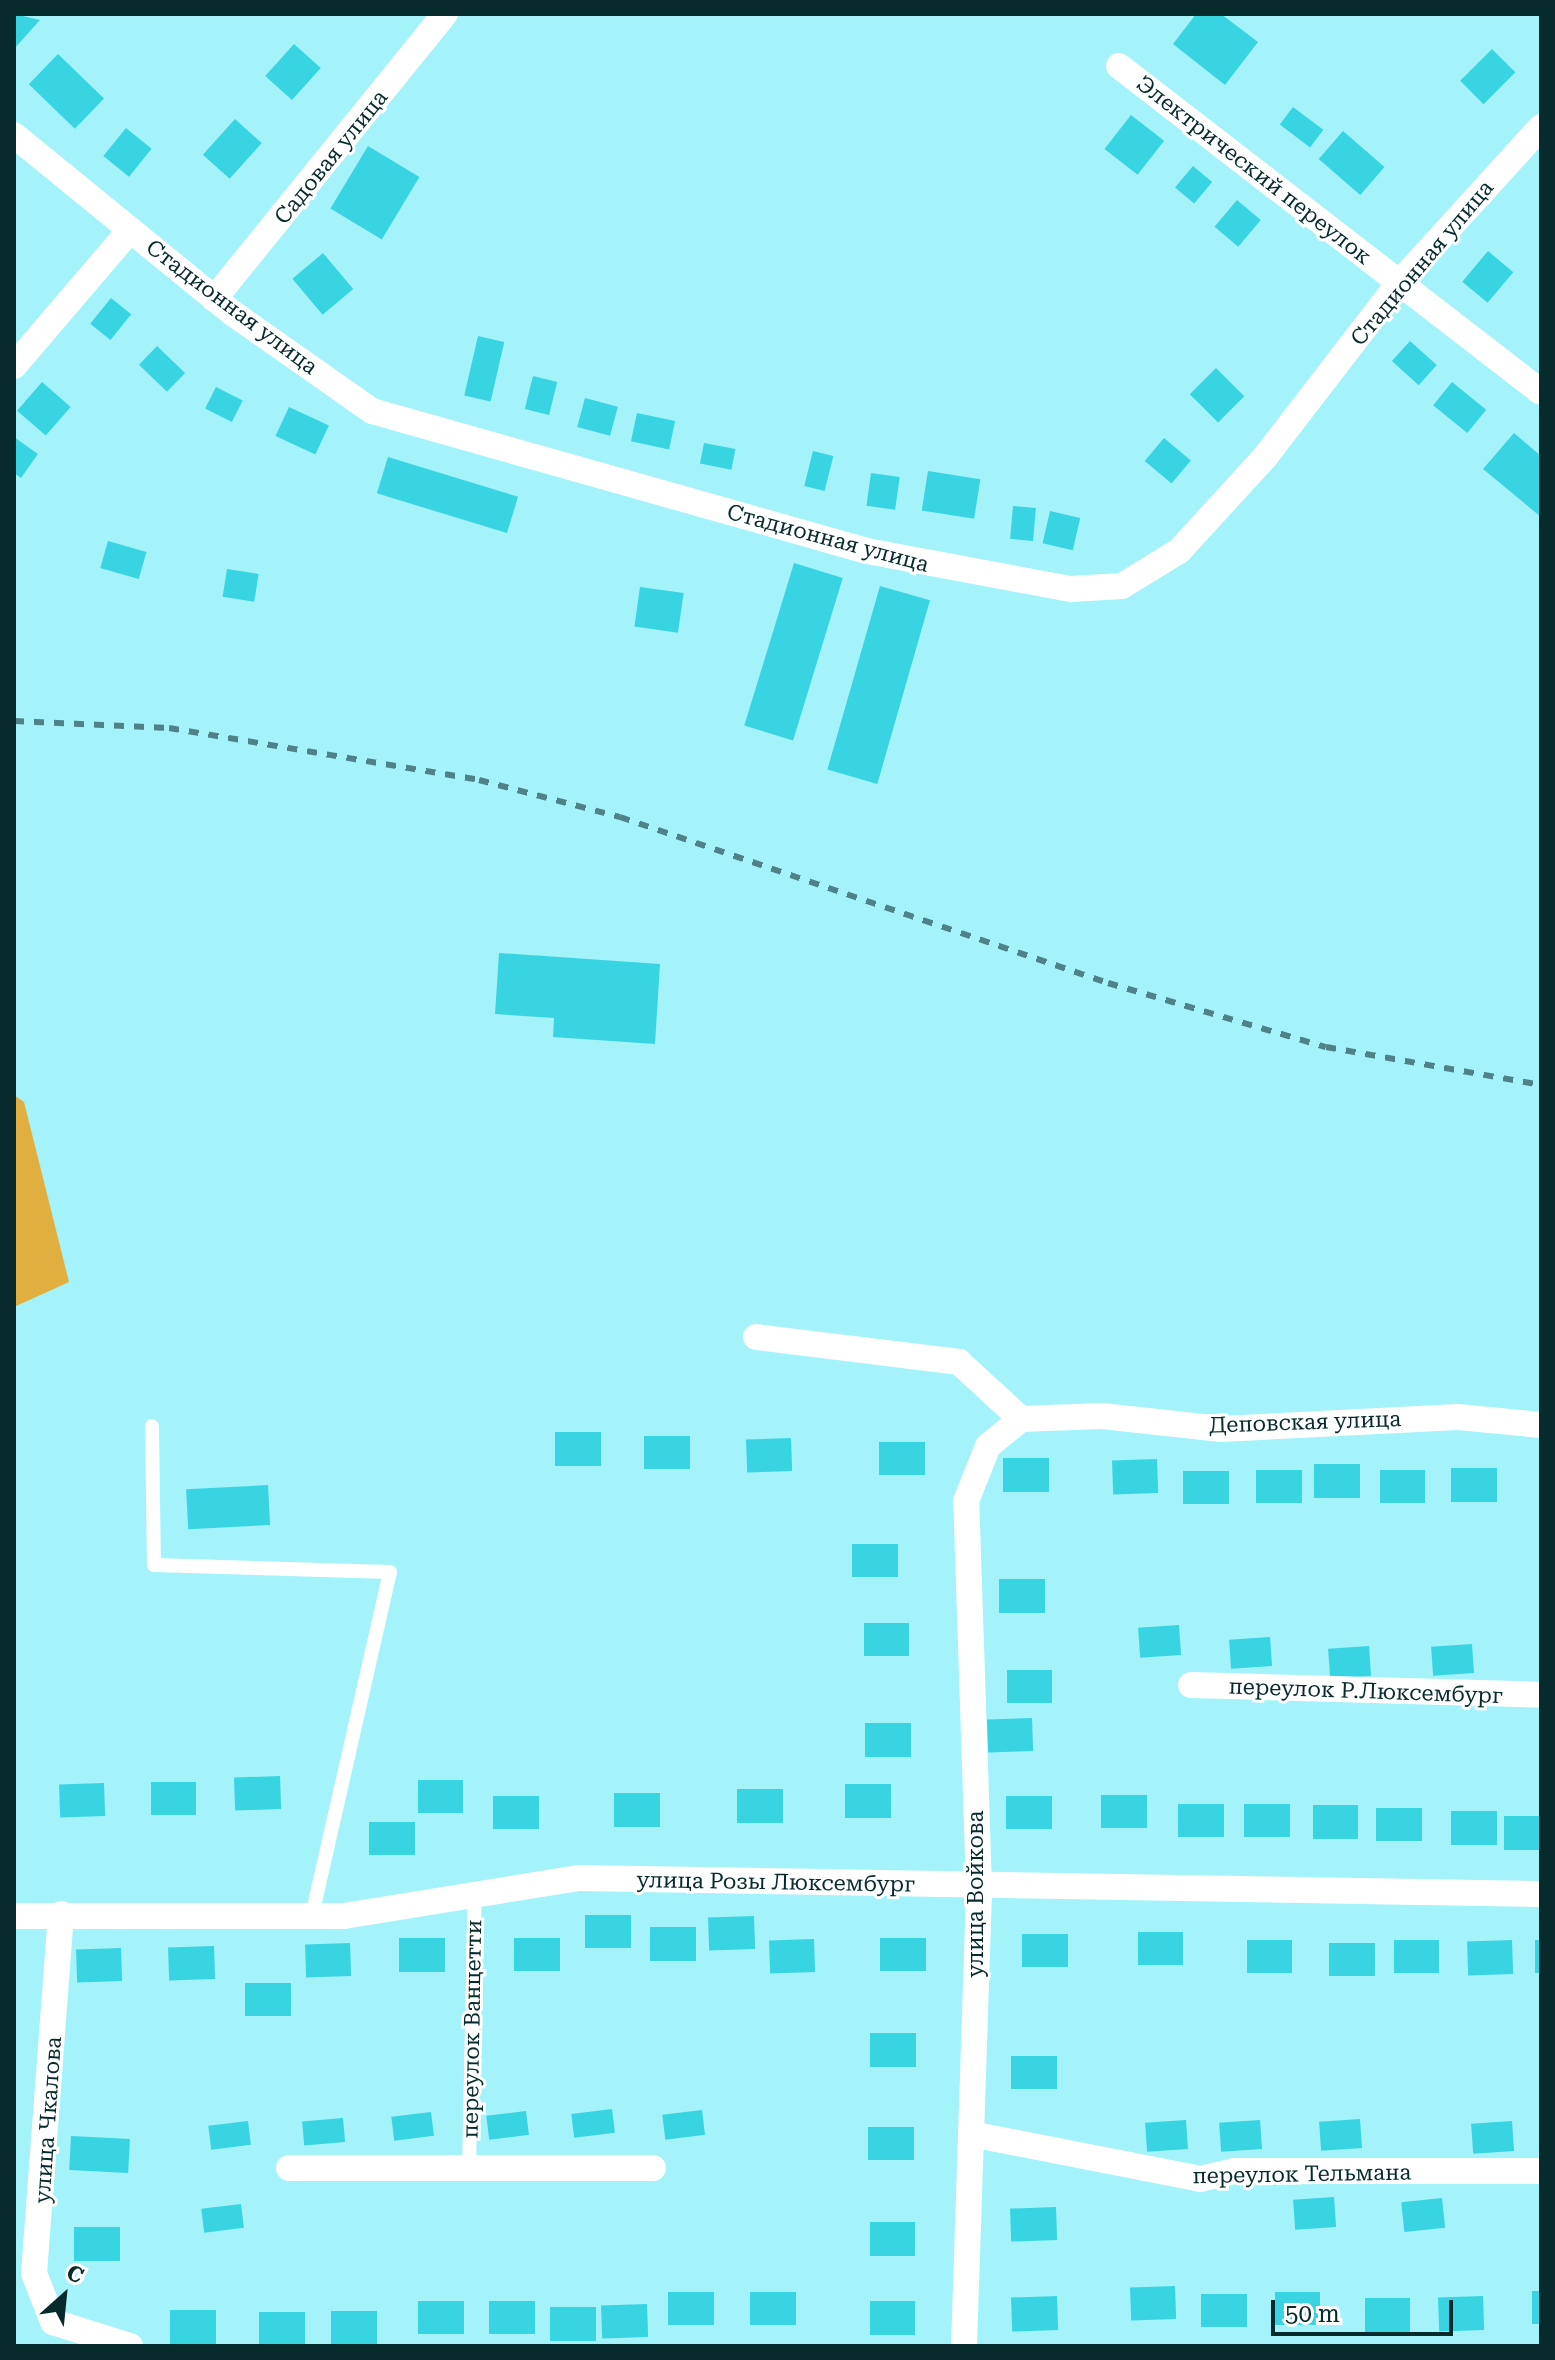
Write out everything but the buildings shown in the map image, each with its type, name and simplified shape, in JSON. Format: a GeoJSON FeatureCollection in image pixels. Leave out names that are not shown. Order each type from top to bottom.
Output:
{"type":"FeatureCollection","features":[{"type":"Feature","properties":{"kind":"street","name":"Садовая улица"},"geometry":{"type":"LineString","coordinates":[[214,299],[445,14]]}},
{"type":"Feature","properties":{"kind":"street","name":"Электрический переулок"},"geometry":{"type":"LineString","coordinates":[[1119,66],[1541,392]]}},
{"type":"Feature","properties":{"kind":"street","name":"Стадионная улица"},"geometry":{"type":"LineString","coordinates":[[14,135],[214,299],[372,411],[867,551],[1071,589],[1122,586],[1179,551],[1265,457],[1399,283],[1541,127]]}},
{"type":"Feature","properties":{"kind":"street"},"geometry":{"type":"LineString","coordinates":[[14,366],[130,230]]}},
{"type":"Feature","properties":{"kind":"street"},"geometry":{"type":"LineString","coordinates":[[756,1337],[959,1362],[1021,1419]]}},
{"type":"Feature","properties":{"kind":"street","name":"Деповская улица"},"geometry":{"type":"LineString","coordinates":[[1021,1419],[1102,1416],[1221,1429],[1458,1417],[1541,1425]]}},
{"type":"Feature","properties":{"kind":"street","name":"улица Войкова"},"geometry":{"type":"LineString","coordinates":[[964,2346],[979,1886],[966,1501],[988,1446],[1021,1419]]}},
{"type":"Feature","properties":{"kind":"street","name":"переулок Р.Люксембург"},"geometry":{"type":"LineString","coordinates":[[1191,1685],[1541,1695]]}},
{"type":"Feature","properties":{"kind":"street","name":"улица Розы Люксембург"},"geometry":{"type":"LineString","coordinates":[[14,1916],[312,1915],[578,1878],[1541,1894]]}},
{"type":"Feature","properties":{"kind":"street","name":"улица Чкалова"},"geometry":{"type":"LineString","coordinates":[[61,1914],[34,2273],[53,2322],[130,2346]]}},
{"type":"Feature","properties":{"kind":"street","name":"переулок Тельмана"},"geometry":{"type":"LineString","coordinates":[[971,2134],[1200,2179],[1234,2171],[1541,2171]]}},
{"type":"Feature","properties":{"kind":"street","name":"переулок Ванцетти"},"geometry":{"type":"LineString","coordinates":[[289,2168],[653,2168]]}},
{"type":"Feature","properties":{"kind":"lane"},"geometry":{"type":"LineString","coordinates":[[152,1426],[154,1565],[390,1572],[312,1915]]}},
{"type":"Feature","properties":{"kind":"lane","name":"переулок Ванцетти"},"geometry":{"type":"LineString","coordinates":[[469,2168],[475,1890]]}},
{"type":"Feature","properties":{"kind":"shaded area"},"geometry":{"type":"Polygon","coordinates":[[[14,1095],[24,1102],[69,1282],[14,1307],[14,1095]]]}},
{"type":"Feature","properties":{"kind":"railway"},"geometry":{"type":"LineString","coordinates":[[14,721],[169,728],[479,780],[620,817],[1108,983],[1326,1047],[1541,1085]]}}]}
